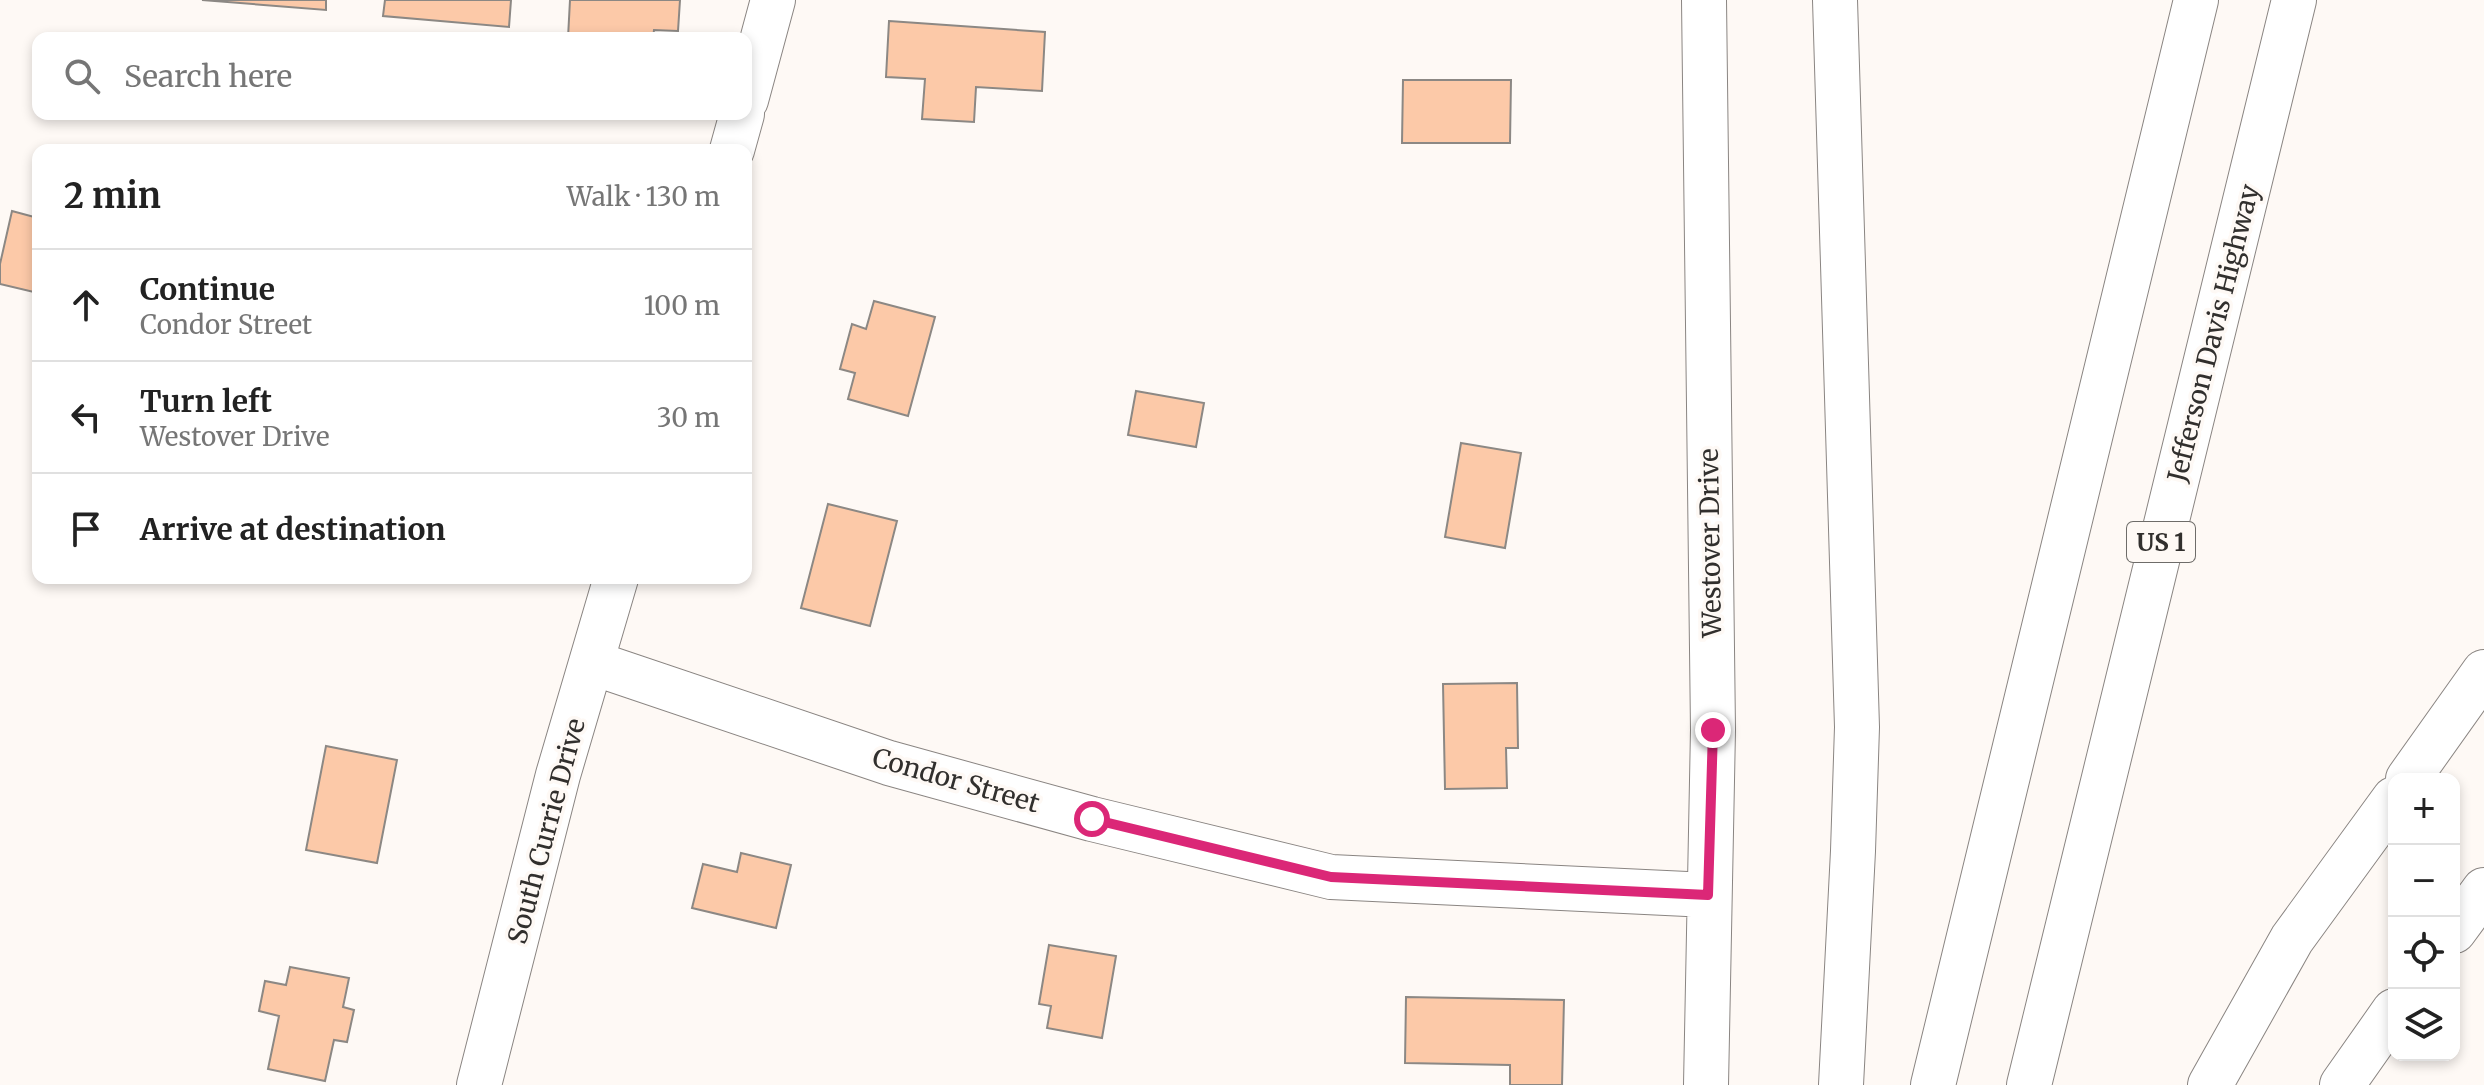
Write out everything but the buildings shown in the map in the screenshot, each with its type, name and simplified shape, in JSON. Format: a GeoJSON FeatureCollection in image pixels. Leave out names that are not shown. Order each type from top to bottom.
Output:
{"type":"FeatureCollection","features":[{"type":"Feature","properties":{"kind":"main road"},"geometry":{"type":"LineString","coordinates":[[752,78],[773,0]]}},
{"type":"Feature","properties":{"kind":"main road","name":"Westover Drive"},"geometry":{"type":"LineString","coordinates":[[1704,0],[1713,730],[1706,1085]]}},
{"type":"Feature","properties":{"kind":"main road"},"geometry":{"type":"LineString","coordinates":[[1835,0],[1857,727],[1841,1085]]}},
{"type":"Feature","properties":{"kind":"main road"},"geometry":{"type":"LineString","coordinates":[[1933,1085],[2196,0]]}},
{"type":"Feature","properties":{"kind":"main road","name":"Jefferson Davis Highway"},"geometry":{"type":"LineString","coordinates":[[2029,1085],[2294,0]]}},
{"type":"Feature","properties":{"kind":"main road"},"geometry":{"type":"LineString","coordinates":[[734,144],[740,120]]}},
{"type":"Feature","properties":{"kind":"main road","name":"South Currie Drive"},"geometry":{"type":"LineString","coordinates":[[479,1085],[558,775],[614,584]]}},
{"type":"Feature","properties":{"kind":"main road","name":"Condor Street"},"geometry":{"type":"LineString","coordinates":[[593,663],[889,763],[1092,819],[1331,877],[1708,895]]}},
{"type":"Feature","properties":{"kind":"main road"},"geometry":{"type":"LineString","coordinates":[[2412,773],[2484,672]]}},
{"type":"Feature","properties":{"kind":"main road"},"geometry":{"type":"LineString","coordinates":[[2210,1085],[2292,939],[2388,807]]}},
{"type":"Feature","properties":{"kind":"main road"},"geometry":{"type":"LineString","coordinates":[[2460,923],[2484,890]]}},
{"type":"Feature","properties":{"kind":"main road"},"geometry":{"type":"LineString","coordinates":[[2342,1085],[2388,1020]]}},
{"type":"Feature","properties":{"kind":"route"},"geometry":{"type":"LineString","coordinates":[[1092,819],[1331,877],[1708,895],[1713,730]]}}]}
